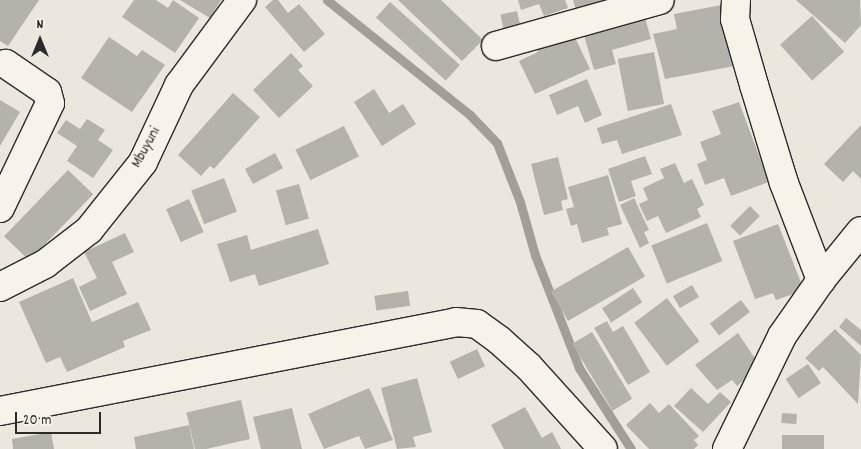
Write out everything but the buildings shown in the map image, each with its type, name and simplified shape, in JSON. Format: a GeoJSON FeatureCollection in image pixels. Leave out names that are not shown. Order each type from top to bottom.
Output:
{"type":"FeatureCollection","features":[{"type":"Feature","properties":{"kind":"street","name":"Mbuyuni"},"geometry":{"type":"LineString","coordinates":[[0,287],[45,264],[88,230],[142,162],[180,85],[242,0]]}},
{"type":"Feature","properties":{"kind":"street"},"geometry":{"type":"LineString","coordinates":[[496,46],[660,0]]}},
{"type":"Feature","properties":{"kind":"street"},"geometry":{"type":"LineString","coordinates":[[736,0],[735,19],[756,94],[784,183],[821,280]]}},
{"type":"Feature","properties":{"kind":"street"},"geometry":{"type":"LineString","coordinates":[[0,208],[50,103],[47,92],[6,64]]}},
{"type":"Feature","properties":{"kind":"street"},"geometry":{"type":"LineString","coordinates":[[728,449],[782,336],[821,280],[861,232]]}},
{"type":"Feature","properties":{"kind":"street"},"geometry":{"type":"LineString","coordinates":[[0,410],[456,322],[477,324],[499,340],[529,367],[603,449]]}},
{"type":"Feature","properties":{"kind":"waterway"},"geometry":{"type":"LineString","coordinates":[[327,0],[470,115],[497,143],[520,202],[535,255],[579,368],[631,449]]}}]}
